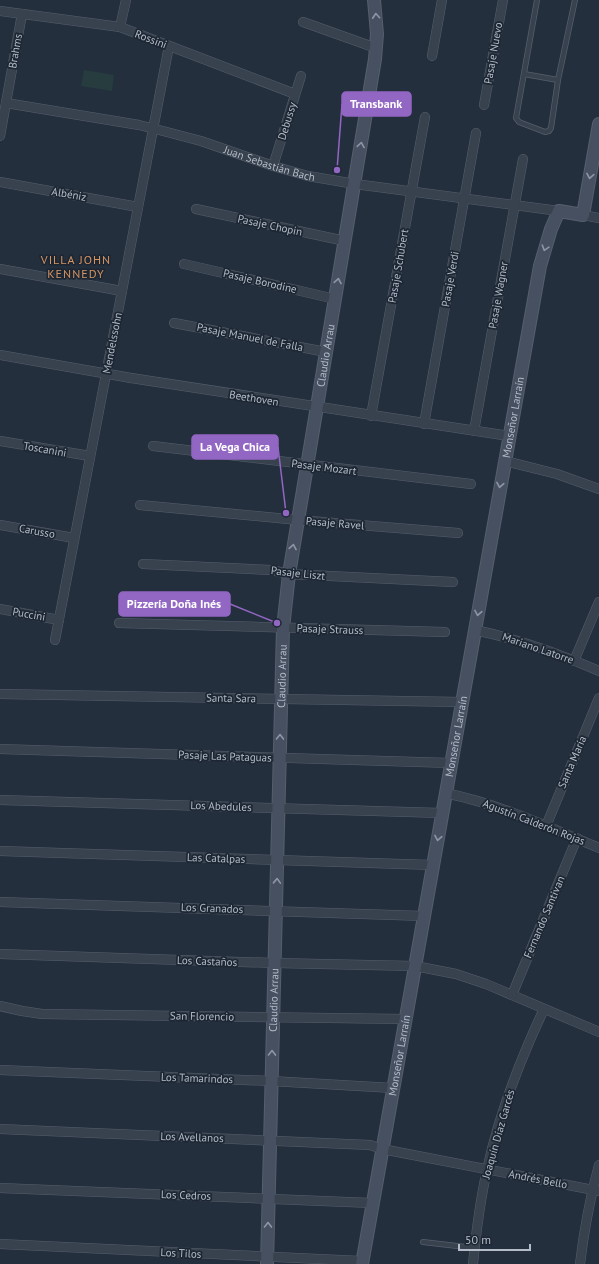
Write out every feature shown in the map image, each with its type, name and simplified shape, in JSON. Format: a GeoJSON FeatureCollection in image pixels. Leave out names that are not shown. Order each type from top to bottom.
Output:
{"type":"FeatureCollection","features":[{"type":"Feature","properties":{"kind":"street"},"geometry":{"type":"LineString","coordinates":[[120,27],[126,0]]}},
{"type":"Feature","properties":{"kind":"street","name":"Claudio Arrau"},"geometry":{"type":"LineString","coordinates":[[267,1260],[283,628],[289,574],[355,184],[376,48],[376,19],[374,0]]}},
{"type":"Feature","properties":{"kind":"street"},"geometry":{"type":"LineString","coordinates":[[432,56],[442,0]]}},
{"type":"Feature","properties":{"kind":"street","name":"Pasaje Nuevo"},"geometry":{"type":"LineString","coordinates":[[484,105],[503,0]]}},
{"type":"Feature","properties":{"kind":"street","name":"Rossini"},"geometry":{"type":"LineString","coordinates":[[0,11],[120,27],[295,94]]}},
{"type":"Feature","properties":{"kind":"street","name":"Brahms"},"geometry":{"type":"LineString","coordinates":[[0,136],[22,14]]}},
{"type":"Feature","properties":{"kind":"street"},"geometry":{"type":"LineString","coordinates":[[303,22],[376,48]]}},
{"type":"Feature","properties":{"kind":"street","name":"Mendelssohn"},"geometry":{"type":"LineString","coordinates":[[55,640],[169,46]]}},
{"type":"Feature","properties":{"kind":"street","name":"Debussy"},"geometry":{"type":"LineString","coordinates":[[273,166],[301,76]]}},
{"type":"Feature","properties":{"kind":"street","name":"Juan Sebastián Bach"},"geometry":{"type":"LineString","coordinates":[[6,103],[153,128],[201,141],[273,166],[308,176],[355,184],[583,215]]}},
{"type":"Feature","properties":{"kind":"street","name":"Pasaje Schubert"},"geometry":{"type":"LineString","coordinates":[[372,416],[425,117]]}},
{"type":"Feature","properties":{"kind":"street"},"geometry":{"type":"LineString","coordinates":[[599,124],[583,215],[599,218]]}},
{"type":"Feature","properties":{"kind":"street","name":"Pasaje Verdi"},"geometry":{"type":"LineString","coordinates":[[424,424],[476,133]]}},
{"type":"Feature","properties":{"kind":"street","name":"Pasaje Wagner"},"geometry":{"type":"LineString","coordinates":[[474,431],[523,158]]}},
{"type":"Feature","properties":{"kind":"street","name":"Albéniz"},"geometry":{"type":"LineString","coordinates":[[0,182],[138,207]]}},
{"type":"Feature","properties":{"kind":"street","name":"Pasaje Chopin"},"geometry":{"type":"LineString","coordinates":[[196,208],[345,241]]}},
{"type":"Feature","properties":{"kind":"street","name":"Monseñor Larraín"},"geometry":{"type":"LineString","coordinates":[[362,1262],[540,266],[551,229],[559,211]]}},
{"type":"Feature","properties":{"kind":"street","name":"Pasaje Borodine"},"geometry":{"type":"LineString","coordinates":[[184,264],[335,299]]}},
{"type":"Feature","properties":{"kind":"street"},"geometry":{"type":"LineString","coordinates":[[0,269],[122,291]]}},
{"type":"Feature","properties":{"kind":"street","name":"Pasaje Manuel de Falla"},"geometry":{"type":"LineString","coordinates":[[174,323],[326,352]]}},
{"type":"Feature","properties":{"kind":"street","name":"Beethoven"},"geometry":{"type":"LineString","coordinates":[[0,355],[106,374],[317,408],[509,436]]}},
{"type":"Feature","properties":{"kind":"street","name":"Toscanini"},"geometry":{"type":"LineString","coordinates":[[0,441],[90,456]]}},
{"type":"Feature","properties":{"kind":"street","name":"Pasaje Mozart"},"geometry":{"type":"LineString","coordinates":[[153,446],[470,484]]}},
{"type":"Feature","properties":{"kind":"street"},"geometry":{"type":"LineString","coordinates":[[505,461],[557,474],[599,488]]}},
{"type":"Feature","properties":{"kind":"street","name":"Pasaje Ravel"},"geometry":{"type":"LineString","coordinates":[[140,505],[458,533]]}},
{"type":"Feature","properties":{"kind":"street","name":"Carusso"},"geometry":{"type":"LineString","coordinates":[[0,525],[74,538]]}},
{"type":"Feature","properties":{"kind":"street","name":"Pasaje Liszt"},"geometry":{"type":"LineString","coordinates":[[143,564],[271,570],[289,574],[453,582]]}},
{"type":"Feature","properties":{"kind":"street"},"geometry":{"type":"LineString","coordinates":[[574,660],[599,602]]}},
{"type":"Feature","properties":{"kind":"street","name":"Puccini"},"geometry":{"type":"LineString","coordinates":[[0,609],[58,620]]}},
{"type":"Feature","properties":{"kind":"street","name":"Pasaje Strauss"},"geometry":{"type":"LineString","coordinates":[[119,623],[445,632]]}},
{"type":"Feature","properties":{"kind":"street","name":"Mariano Latorre"},"geometry":{"type":"LineString","coordinates":[[475,630],[528,643],[599,671]]}},
{"type":"Feature","properties":{"kind":"street","name":"Santa Sara"},"geometry":{"type":"LineString","coordinates":[[0,694],[462,702]]}},
{"type":"Feature","properties":{"kind":"street","name":"Santa María"},"geometry":{"type":"LineString","coordinates":[[546,826],[599,698]]}},
{"type":"Feature","properties":{"kind":"street","name":"Pasaje Las Pataguas"},"geometry":{"type":"LineString","coordinates":[[0,748],[451,763]]}},
{"type":"Feature","properties":{"kind":"street","name":"Agustín Calderón Rojas"},"geometry":{"type":"LineString","coordinates":[[445,793],[489,804],[599,848]]}},
{"type":"Feature","properties":{"kind":"street","name":"Los Abedules"},"geometry":{"type":"LineString","coordinates":[[0,800],[442,813]]}},
{"type":"Feature","properties":{"kind":"street","name":"Fernando Santivan"},"geometry":{"type":"LineString","coordinates":[[512,995],[577,838]]}},
{"type":"Feature","properties":{"kind":"street","name":"Las Catalpas"},"geometry":{"type":"LineString","coordinates":[[0,851],[433,865]]}},
{"type":"Feature","properties":{"kind":"street","name":"Los Granados"},"geometry":{"type":"LineString","coordinates":[[0,902],[424,916]]}},
{"type":"Feature","properties":{"kind":"street","name":"Los Castaños"},"geometry":{"type":"LineString","coordinates":[[0,954],[415,966],[456,974],[486,984],[599,1032]]}},
{"type":"Feature","properties":{"kind":"street","name":"San Florencio"},"geometry":{"type":"LineString","coordinates":[[0,1006],[42,1014],[405,1019]]}},
{"type":"Feature","properties":{"kind":"street","name":"Joaquín Díaz Garcés"},"geometry":{"type":"LineString","coordinates":[[472,1264],[487,1169],[494,1141],[522,1060],[544,1009]]}},
{"type":"Feature","properties":{"kind":"street","name":"Los Tamarindos"},"geometry":{"type":"LineString","coordinates":[[0,1070],[271,1081],[393,1088]]}},
{"type":"Feature","properties":{"kind":"street","name":"Los Avellanos"},"geometry":{"type":"LineString","coordinates":[[0,1129],[370,1144],[382,1149]]}},
{"type":"Feature","properties":{"kind":"street","name":"Andrés Bello"},"geometry":{"type":"LineString","coordinates":[[382,1149],[596,1190]]}},
{"type":"Feature","properties":{"kind":"street"},"geometry":{"type":"LineString","coordinates":[[580,1264],[586,1221],[596,1190],[599,1165]]}},
{"type":"Feature","properties":{"kind":"street","name":"Los Cedros"},"geometry":{"type":"LineString","coordinates":[[0,1188],[372,1203]]}},
{"type":"Feature","properties":{"kind":"street","name":"Los Tilos"},"geometry":{"type":"LineString","coordinates":[[0,1244],[267,1260],[362,1262]]}},
{"type":"Feature","properties":{"kind":"lane"},"geometry":{"type":"LineString","coordinates":[[537,0],[516,119],[519,122],[545,132],[549,131],[551,128],[558,80],[575,0]]}},
{"type":"Feature","properties":{"kind":"lane"},"geometry":{"type":"LineString","coordinates":[[524,74],[558,80]]}},
{"type":"Feature","properties":{"kind":"lane"},"geometry":{"type":"LineString","coordinates":[[423,1242],[474,1248]]}},
{"type":"Feature","properties":{"kind":"green space"},"geometry":{"type":"Polygon","coordinates":[[[84,70],[114,75],[112,91],[81,86],[84,70]]]}},
{"type":"Feature","properties":{"kind":"place","name":"Transbank"},"geometry":{"type":"Point","coordinates":[337,170]}},
{"type":"Feature","properties":{"kind":"place","name":"La Vega Chica"},"geometry":{"type":"Point","coordinates":[286,513]}},
{"type":"Feature","properties":{"kind":"place","name":"Pizzería Doña Inés"},"geometry":{"type":"Point","coordinates":[277,623]}},
{"type":"Feature","properties":{"kind":"district","name":"VILLA JOHN KENNEDY"},"geometry":{"type":"Point","coordinates":[76,267]}}]}
